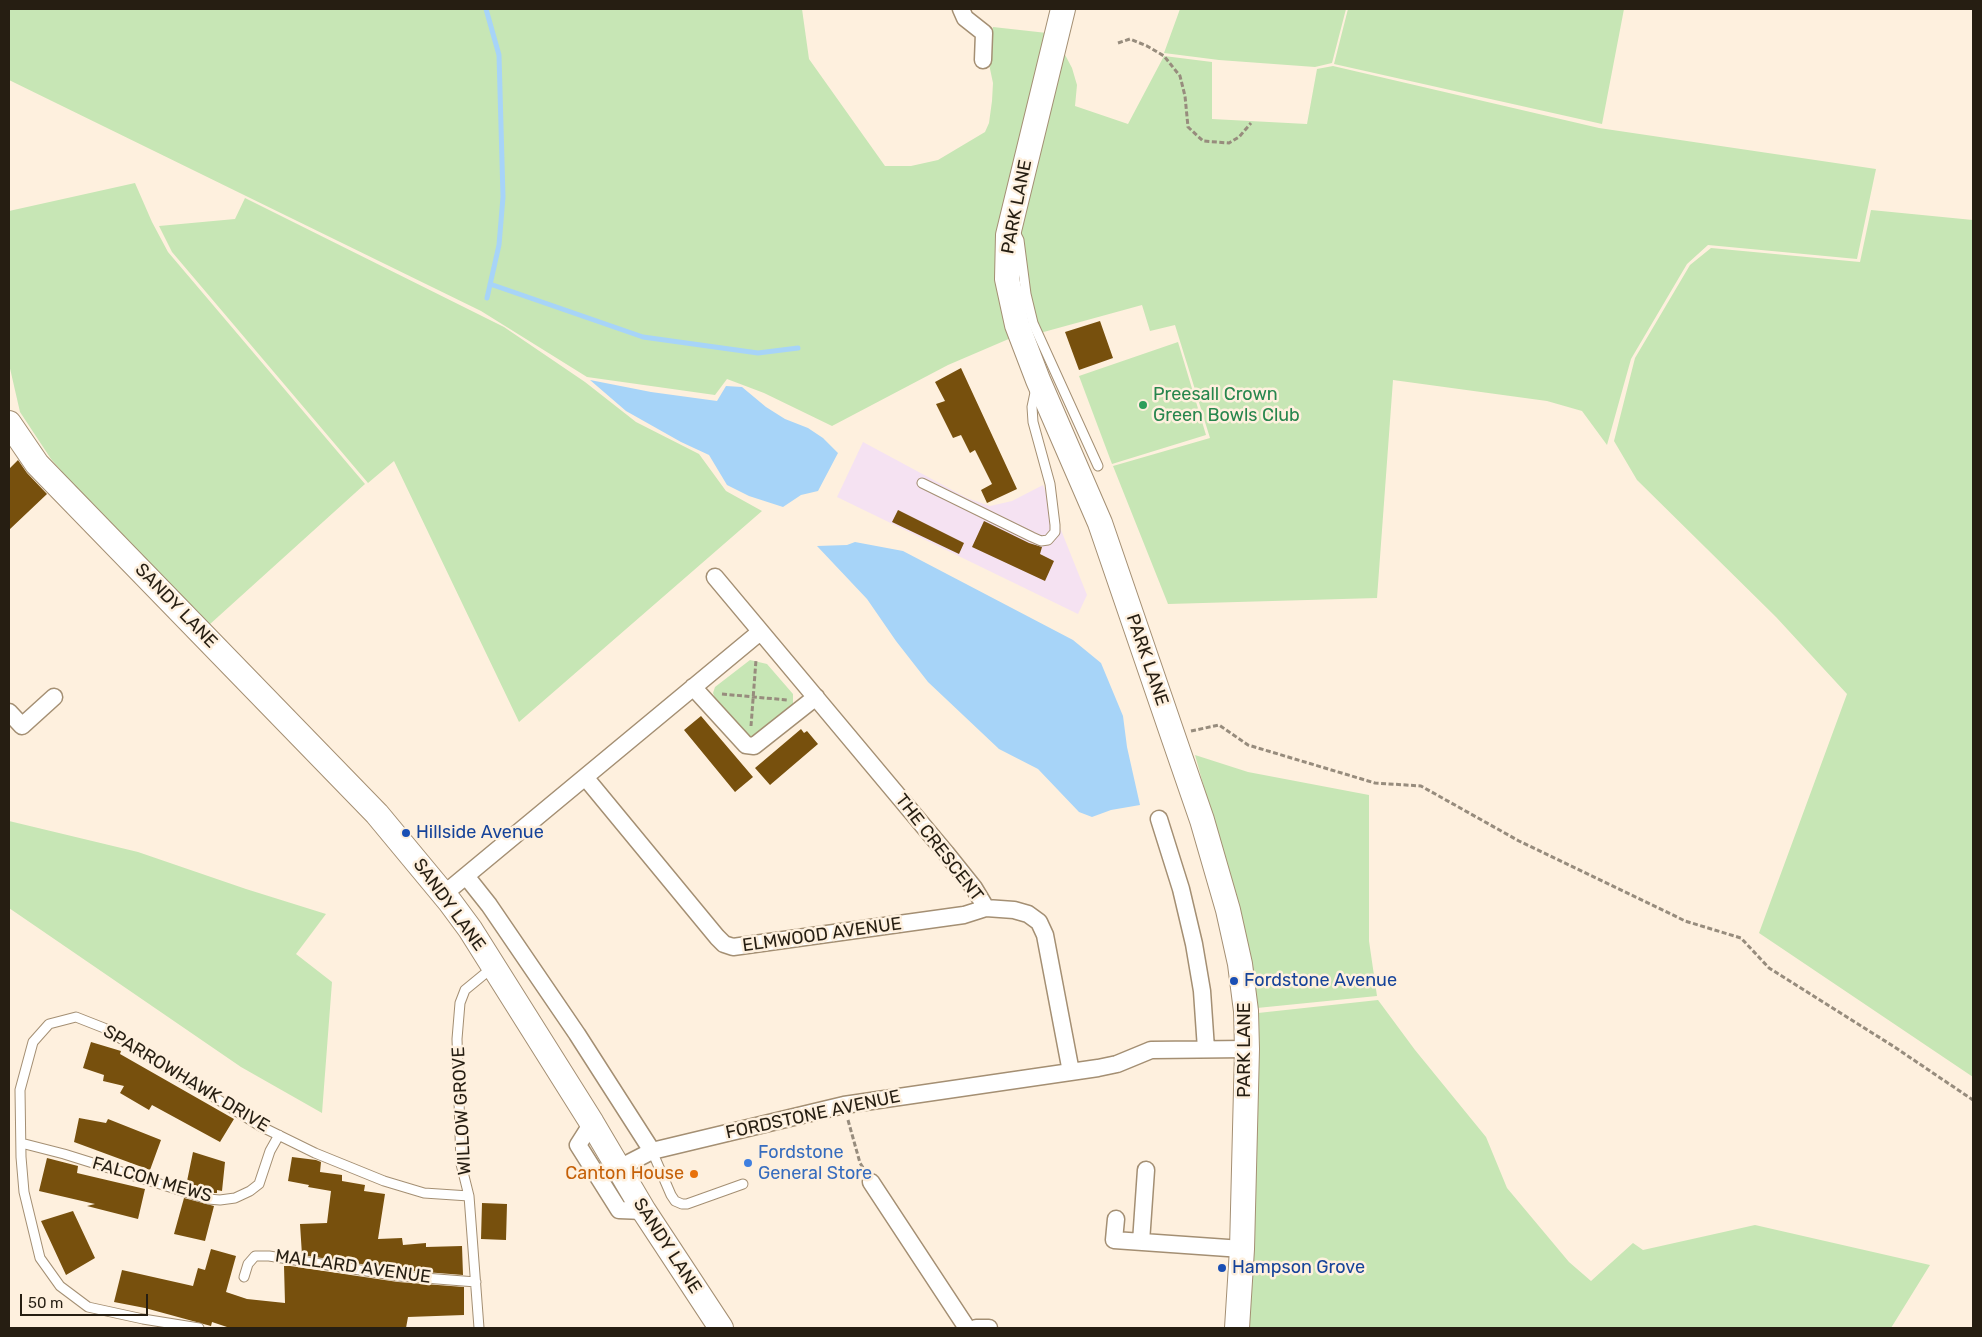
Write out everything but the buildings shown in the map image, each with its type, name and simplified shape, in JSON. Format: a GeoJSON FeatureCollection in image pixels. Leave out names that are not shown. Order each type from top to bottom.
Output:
{"type":"FeatureCollection","features":[{"type":"Feature","properties":{"kind":"main road","name":"PARK LANE"},"geometry":{"type":"LineString","coordinates":[[1063,9],[1008,236],[1007,279],[1017,325],[1038,380],[1100,523],[1174,736],[1202,820],[1228,910],[1240,964],[1246,1003],[1247,1049],[1242,1249],[1237,1328]]}},
{"type":"Feature","properties":{"kind":"main road","name":"SANDY LANE"},"geometry":{"type":"LineString","coordinates":[[9,423],[38,464],[377,814],[444,894],[470,929],[644,1211],[721,1328]]}},
{"type":"Feature","properties":{"kind":"street"},"geometry":{"type":"LineString","coordinates":[[960,9],[966,18],[984,33],[983,60]]}},
{"type":"Feature","properties":{"kind":"street","name":"THE CRESCENT"},"geometry":{"type":"LineString","coordinates":[[715,577],[946,853],[974,888],[986,908],[1014,910],[1028,914],[1039,922],[1045,935],[1070,1072]]}},
{"type":"Feature","properties":{"kind":"street"},"geometry":{"type":"LineString","coordinates":[[444,894],[760,632]]}},
{"type":"Feature","properties":{"kind":"street"},"geometry":{"type":"LineString","coordinates":[[693,687],[746,745],[754,746],[816,697]]}},
{"type":"Feature","properties":{"kind":"street"},"geometry":{"type":"LineString","coordinates":[[9,712],[22,726],[54,697]]}},
{"type":"Feature","properties":{"kind":"street","name":"ELMWOOD AVENUE"},"geometry":{"type":"LineString","coordinates":[[586,777],[716,937],[724,944],[734,947],[742,946],[964,915],[986,908]]}},
{"type":"Feature","properties":{"kind":"street"},"geometry":{"type":"LineString","coordinates":[[1159,819],[1181,889],[1194,944],[1202,991],[1206,1050]]}},
{"type":"Feature","properties":{"kind":"street","name":"SANDY LANE"},"geometry":{"type":"LineString","coordinates":[[466,876],[494,913],[577,1034],[652,1152]]}},
{"type":"Feature","properties":{"kind":"street","name":"FORDSTONE AVENUE"},"geometry":{"type":"LineString","coordinates":[[619,1168],[652,1152],[844,1105],[1118,1064],[1151,1050],[1247,1049]]}},
{"type":"Feature","properties":{"kind":"street"},"geometry":{"type":"LineString","coordinates":[[592,1124],[578,1145],[619,1210],[644,1211]]}},
{"type":"Feature","properties":{"kind":"street"},"geometry":{"type":"LineString","coordinates":[[1142,1242],[1146,1170]]}},
{"type":"Feature","properties":{"kind":"street"},"geometry":{"type":"LineString","coordinates":[[871,1182],[968,1328]]}},
{"type":"Feature","properties":{"kind":"street"},"geometry":{"type":"LineString","coordinates":[[1116,1219],[1114,1240],[1242,1249]]}},
{"type":"Feature","properties":{"kind":"street"},"geometry":{"type":"LineString","coordinates":[[976,1328],[989,1328]]}},
{"type":"Feature","properties":{"kind":"lane"},"geometry":{"type":"LineString","coordinates":[[1011,223],[1019,240],[1026,294],[1033,324],[1098,466]]}},
{"type":"Feature","properties":{"kind":"lane"},"geometry":{"type":"LineString","coordinates":[[922,483],[1032,537],[1041,541],[1048,540],[1055,532],[1055,525],[1050,484],[1033,422],[1032,407],[1038,380]]}},
{"type":"Feature","properties":{"kind":"lane","name":"WILLOW GROVE"},"geometry":{"type":"LineString","coordinates":[[480,1328],[469,1196],[461,1164],[457,1038],[460,1003],[465,990],[493,967]]}},
{"type":"Feature","properties":{"kind":"lane","name":"SPARROWHAWK DRIVE"},"geometry":{"type":"LineString","coordinates":[[200,1328],[154,1325],[88,1307],[60,1286],[40,1258],[24,1192],[20,1090],[33,1042],[49,1024],[76,1017],[104,1028],[260,1126],[315,1153],[384,1181],[424,1193],[469,1196]]}},
{"type":"Feature","properties":{"kind":"lane","name":"FALCON MEWS"},"geometry":{"type":"LineString","coordinates":[[21,1143],[64,1154],[208,1199],[220,1200],[235,1198],[250,1191],[259,1184],[270,1151],[279,1135]]}},
{"type":"Feature","properties":{"kind":"lane"},"geometry":{"type":"LineString","coordinates":[[652,1152],[671,1195],[675,1201],[682,1204],[688,1204],[743,1184]]}},
{"type":"Feature","properties":{"kind":"lane","name":"MALLARD AVENUE"},"geometry":{"type":"LineString","coordinates":[[244,1276],[248,1264],[255,1256],[269,1256],[399,1276],[476,1282]]}},
{"type":"Feature","properties":{"kind":"path"},"geometry":{"type":"LineString","coordinates":[[1118,43],[1130,39],[1164,56],[1180,76],[1185,96],[1188,127],[1204,141],[1229,143],[1239,138],[1251,123]]}},
{"type":"Feature","properties":{"kind":"path"},"geometry":{"type":"LineString","coordinates":[[751,726],[756,660]]}},
{"type":"Feature","properties":{"kind":"path"},"geometry":{"type":"LineString","coordinates":[[713,693],[794,700]]}},
{"type":"Feature","properties":{"kind":"path"},"geometry":{"type":"LineString","coordinates":[[1174,736],[1218,725],[1248,745],[1375,784],[1421,786],[1519,840],[1671,914],[1686,921],[1741,938],[1769,968],[1893,1046],[1973,1100]]}},
{"type":"Feature","properties":{"kind":"path"},"geometry":{"type":"LineString","coordinates":[[844,1105],[860,1163],[871,1182]]}},
{"type":"Feature","properties":{"kind":"shaded area"},"geometry":{"type":"Polygon","coordinates":[[[863,442],[967,498],[990,506],[1012,501],[1043,485],[1087,595],[1078,614],[837,497],[863,442]]]}},
{"type":"Feature","properties":{"kind":"green space"},"geometry":{"type":"Polygon","coordinates":[[[9,9],[802,9],[809,59],[885,166],[911,166],[938,160],[985,132],[989,123],[992,101],[993,83],[989,64],[989,42],[993,27],[1047,33],[1025,129],[1011,338],[948,365],[832,426],[764,393],[727,379],[715,395],[587,377],[481,311],[9,80],[9,9]]]}},
{"type":"Feature","properties":{"kind":"green space"},"geometry":{"type":"Polygon","coordinates":[[[1180,9],[1346,9],[1332,63],[1315,67],[1219,60],[1164,53],[1180,9]]]}},
{"type":"Feature","properties":{"kind":"green space"},"geometry":{"type":"Polygon","coordinates":[[[1348,9],[1624,9],[1602,124],[1334,64],[1348,9]]]}},
{"type":"Feature","properties":{"kind":"green space"},"geometry":{"type":"Polygon","coordinates":[[[1063,51],[1072,68],[1077,85],[1075,106],[1128,124],[1164,56],[1212,62],[1212,119],[1307,124],[1317,69],[1333,66],[1599,128],[1876,169],[1857,259],[1708,245],[1687,264],[1631,359],[1607,445],[1582,411],[1547,401],[1393,380],[1377,598],[1168,604],[1113,466],[1210,438],[1175,325],[1150,331],[1142,305],[1040,333],[1032,304],[1019,231],[1063,51]]]}},
{"type":"Feature","properties":{"kind":"green space"},"geometry":{"type":"Polygon","coordinates":[[[135,183],[168,252],[365,484],[209,625],[104,520],[51,459],[20,412],[9,364],[9,211],[135,183]]]}},
{"type":"Feature","properties":{"kind":"green space"},"geometry":{"type":"Polygon","coordinates":[[[245,198],[504,327],[585,382],[636,422],[699,454],[726,491],[762,511],[519,722],[394,461],[368,483],[172,252],[159,226],[235,219],[245,198]]]}},
{"type":"Feature","properties":{"kind":"green space"},"geometry":{"type":"Polygon","coordinates":[[[1871,210],[1973,220],[1973,1077],[1759,933],[1847,694],[1776,617],[1637,480],[1614,441],[1635,358],[1690,265],[1711,248],[1860,262],[1871,210]]]}},
{"type":"Feature","properties":{"kind":"green space","name":"Preesall Crown Green Bowls Club"},"geometry":{"type":"Polygon","coordinates":[[[1178,342],[1206,435],[1112,464],[1079,376],[1178,342]]]}},
{"type":"Feature","properties":{"kind":"green space"},"geometry":{"type":"Polygon","coordinates":[[[750,660],[767,664],[793,694],[793,706],[754,736],[747,736],[715,698],[713,693],[715,687],[750,660]]]}},
{"type":"Feature","properties":{"kind":"green space"},"geometry":{"type":"Polygon","coordinates":[[[1195,755],[1248,772],[1369,795],[1369,941],[1377,996],[1257,1008],[1227,870],[1195,755]]]}},
{"type":"Feature","properties":{"kind":"green space"},"geometry":{"type":"Polygon","coordinates":[[[9,821],[138,852],[326,914],[296,954],[332,982],[322,1113],[241,1067],[9,908],[9,821]]]}},
{"type":"Feature","properties":{"kind":"green space"},"geometry":{"type":"Polygon","coordinates":[[[1378,1000],[1415,1050],[1486,1137],[1507,1188],[1569,1262],[1591,1281],[1633,1243],[1643,1250],[1755,1225],[1930,1265],[1891,1328],[1248,1328],[1258,1013],[1378,1000]]]}},
{"type":"Feature","properties":{"kind":"water"},"geometry":{"type":"Polygon","coordinates":[[[590,380],[651,392],[717,401],[726,386],[742,387],[766,407],[785,419],[808,428],[823,438],[838,453],[818,491],[801,495],[783,507],[749,496],[727,485],[709,455],[681,442],[626,411],[590,380]]]}},
{"type":"Feature","properties":{"kind":"water"},"geometry":{"type":"Polygon","coordinates":[[[855,542],[903,551],[1073,640],[1101,663],[1123,716],[1127,747],[1140,805],[1111,810],[1092,817],[1079,812],[1038,769],[999,749],[928,682],[896,641],[867,599],[817,546],[847,545],[855,542]]]}},
{"type":"Feature","properties":{"kind":"waterway"},"geometry":{"type":"LineString","coordinates":[[486,9],[499,55],[503,197],[499,245],[487,298]]}},
{"type":"Feature","properties":{"kind":"waterway"},"geometry":{"type":"LineString","coordinates":[[490,284],[643,337],[758,353],[798,348]]}},
{"type":"Feature","properties":{"kind":"place","name":"Preesall Crown Green Bowls Club"},"geometry":{"type":"Point","coordinates":[1143,405]}},
{"type":"Feature","properties":{"kind":"place","name":"Hillside Avenue"},"geometry":{"type":"Point","coordinates":[406,833]}},
{"type":"Feature","properties":{"kind":"place","name":"Fordstone Avenue"},"geometry":{"type":"Point","coordinates":[1234,981]}},
{"type":"Feature","properties":{"kind":"place","name":"Fordstone General Store"},"geometry":{"type":"Point","coordinates":[748,1163]}},
{"type":"Feature","properties":{"kind":"place","name":"Canton House"},"geometry":{"type":"Point","coordinates":[694,1174]}},
{"type":"Feature","properties":{"kind":"place","name":"Hampson Grove"},"geometry":{"type":"Point","coordinates":[1222,1268]}}]}
